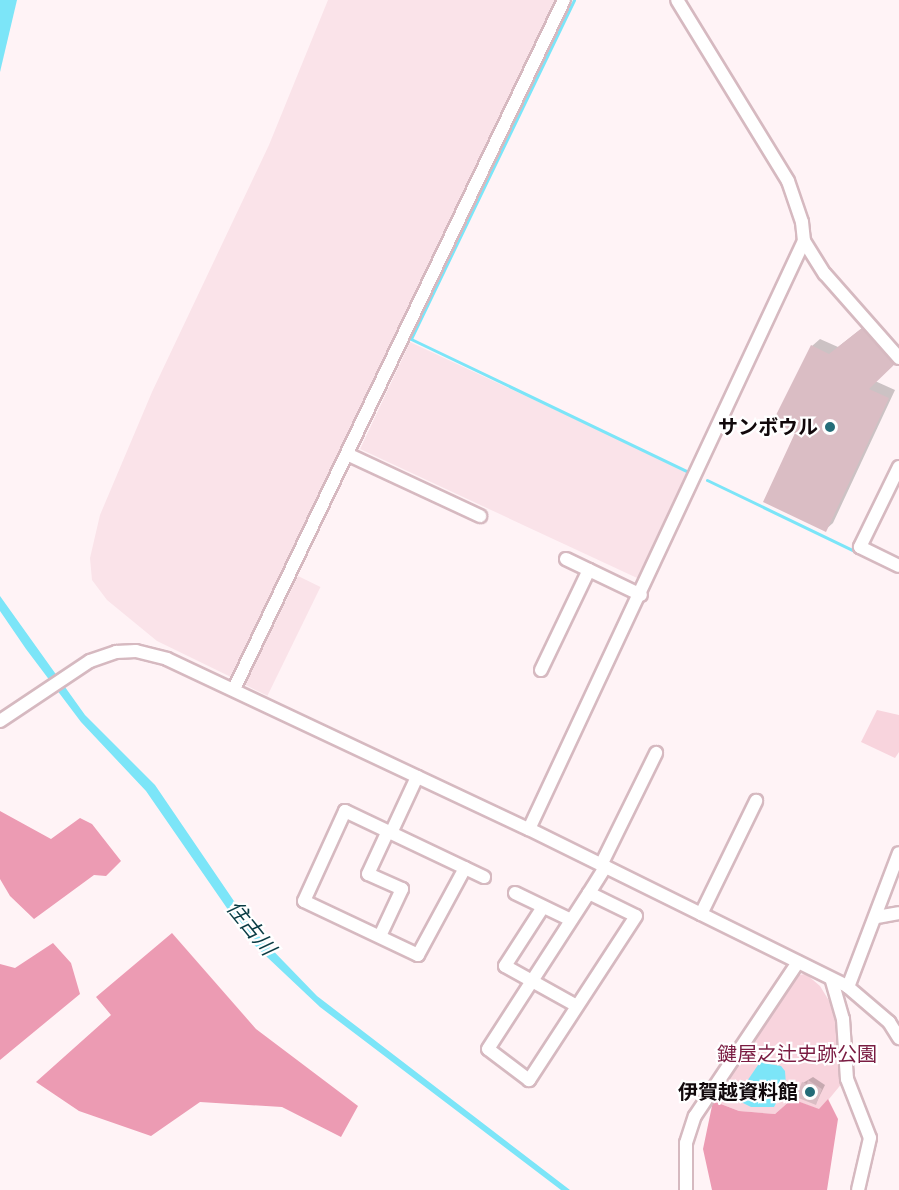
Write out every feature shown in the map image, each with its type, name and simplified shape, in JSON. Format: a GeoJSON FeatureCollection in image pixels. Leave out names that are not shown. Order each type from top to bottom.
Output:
{"type":"FeatureCollection","features":[{"type":"Feature","properties":{"kind":"street"},"geometry":{"type":"LineString","coordinates":[[234,689],[564,0]]}},
{"type":"Feature","properties":{"kind":"street"},"geometry":{"type":"LineString","coordinates":[[678,0],[788,181],[802,222],[804,241],[825,274],[899,358]]}},
{"type":"Feature","properties":{"kind":"street"},"geometry":{"type":"LineString","coordinates":[[529,829],[641,595],[804,241]]}},
{"type":"Feature","properties":{"kind":"street"},"geometry":{"type":"LineString","coordinates":[[347,454],[480,516]]}},
{"type":"Feature","properties":{"kind":"street"},"geometry":{"type":"LineString","coordinates":[[899,467],[860,547],[899,566]]}},
{"type":"Feature","properties":{"kind":"street"},"geometry":{"type":"LineString","coordinates":[[566,559],[641,595]]}},
{"type":"Feature","properties":{"kind":"street"},"geometry":{"type":"LineString","coordinates":[[541,670],[589,570]]}},
{"type":"Feature","properties":{"kind":"street"},"geometry":{"type":"LineString","coordinates":[[0,721],[78,668],[116,652],[136,651],[166,659],[529,829],[848,987],[889,1022],[899,1038]]}},
{"type":"Feature","properties":{"kind":"street"},"geometry":{"type":"LineString","coordinates":[[589,893],[636,916],[530,1080],[488,1048],[589,893],[656,753]]}},
{"type":"Feature","properties":{"kind":"street"},"geometry":{"type":"LineString","coordinates":[[380,936],[402,889],[368,874],[417,777]]}},
{"type":"Feature","properties":{"kind":"street"},"geometry":{"type":"LineString","coordinates":[[701,914],[756,801]]}},
{"type":"Feature","properties":{"kind":"street"},"geometry":{"type":"LineString","coordinates":[[465,868],[418,955],[304,900],[345,812],[389,832],[465,868],[484,877]]}},
{"type":"Feature","properties":{"kind":"street"},"geometry":{"type":"LineString","coordinates":[[848,987],[877,917],[899,853]]}},
{"type":"Feature","properties":{"kind":"street"},"geometry":{"type":"LineString","coordinates":[[515,893],[571,920]]}},
{"type":"Feature","properties":{"kind":"street"},"geometry":{"type":"LineString","coordinates":[[543,906],[505,966],[577,1006]]}},
{"type":"Feature","properties":{"kind":"street"},"geometry":{"type":"LineString","coordinates":[[877,917],[899,913]]}},
{"type":"Feature","properties":{"kind":"street"},"geometry":{"type":"LineString","coordinates":[[686,1190],[686,1143],[696,1116],[798,962]]}},
{"type":"Feature","properties":{"kind":"street"},"geometry":{"type":"LineString","coordinates":[[832,981],[843,1019],[847,1079],[870,1138],[858,1190]]}},
{"type":"Feature","properties":{"kind":"street"},"geometry":{"type":"LineString","coordinates":[[863,1173],[864,1190]]}},
{"type":"Feature","properties":{"kind":"shaded area"},"geometry":{"type":"Polygon","coordinates":[[[328,0],[560,0],[233,678],[157,641],[107,600],[92,580],[90,558],[100,515],[152,392],[269,145],[328,0]]]}},
{"type":"Feature","properties":{"kind":"shaded area"},"geometry":{"type":"Polygon","coordinates":[[[410,342],[689,472],[639,579],[360,449],[410,342]]]}},
{"type":"Feature","properties":{"kind":"shaded area"},"geometry":{"type":"Polygon","coordinates":[[[298,576],[320,587],[267,696],[245,685],[298,576]]]}},
{"type":"Feature","properties":{"kind":"shaded area"},"geometry":{"type":"Polygon","coordinates":[[[0,811],[51,839],[80,818],[92,824],[121,861],[106,876],[94,875],[34,919],[10,896],[0,879],[0,811]]]}},
{"type":"Feature","properties":{"kind":"shaded area"},"geometry":{"type":"Polygon","coordinates":[[[172,933],[256,1029],[358,1106],[341,1137],[282,1107],[200,1102],[151,1136],[79,1111],[36,1082],[111,1015],[96,997],[172,933]]]}},
{"type":"Feature","properties":{"kind":"shaded area"},"geometry":{"type":"Polygon","coordinates":[[[53,943],[71,963],[80,994],[0,1060],[0,964],[15,968],[53,943]]]}},
{"type":"Feature","properties":{"kind":"shaded area"},"geometry":{"type":"Polygon","coordinates":[[[792,1099],[819,1109],[828,1099],[838,1119],[827,1190],[712,1190],[703,1149],[713,1101],[739,1111],[775,1114],[792,1099]]]}},
{"type":"Feature","properties":{"kind":"green space"},"geometry":{"type":"Polygon","coordinates":[[[877,710],[899,715],[899,752],[895,758],[861,742],[877,710]]]}},
{"type":"Feature","properties":{"kind":"green space","name":"鍵屋之辻史跡公園"},"geometry":{"type":"Polygon","coordinates":[[[806,974],[820,986],[839,1017],[843,1082],[820,1110],[792,1099],[775,1114],[739,1111],[713,1101],[797,975],[806,974]]]}},
{"type":"Feature","properties":{"kind":"water"},"geometry":{"type":"Polygon","coordinates":[[[0,0],[17,0],[0,72],[0,0]]]}},
{"type":"Feature","properties":{"kind":"water","name":"住古川"},"geometry":{"type":"Polygon","coordinates":[[[0,596],[85,715],[155,785],[255,932],[317,996],[570,1190],[561,1190],[320,1007],[249,940],[146,791],[81,722],[26,649],[0,611],[0,596]]]}},
{"type":"Feature","properties":{"kind":"water"},"geometry":{"type":"Polygon","coordinates":[[[760,1062],[781,1066],[785,1071],[786,1085],[774,1107],[751,1107],[735,1099],[760,1062]]]}},
{"type":"Feature","properties":{"kind":"building","name":"サンボウル"},"geometry":{"type":"Polygon","coordinates":[[[862,328],[896,363],[869,389],[889,398],[826,532],[763,502],[795,433],[773,421],[811,345],[829,354],[862,328]]]}},
{"type":"Feature","properties":{"kind":"building"},"geometry":{"type":"Polygon","coordinates":[[[808,1080],[822,1089],[816,1105],[796,1097],[802,1082],[807,1084],[808,1080]]]}},
{"type":"Feature","properties":{"kind":"waterway"},"geometry":{"type":"LineString","coordinates":[[574,0],[411,339],[689,472]]}},
{"type":"Feature","properties":{"kind":"waterway"},"geometry":{"type":"LineString","coordinates":[[707,480],[859,553]]}},
{"type":"Feature","properties":{"kind":"place","name":"サンボウル"},"geometry":{"type":"Point","coordinates":[830,427]}},
{"type":"Feature","properties":{"kind":"place","name":"伊賀越資料館"},"geometry":{"type":"Point","coordinates":[810,1092]}}]}
